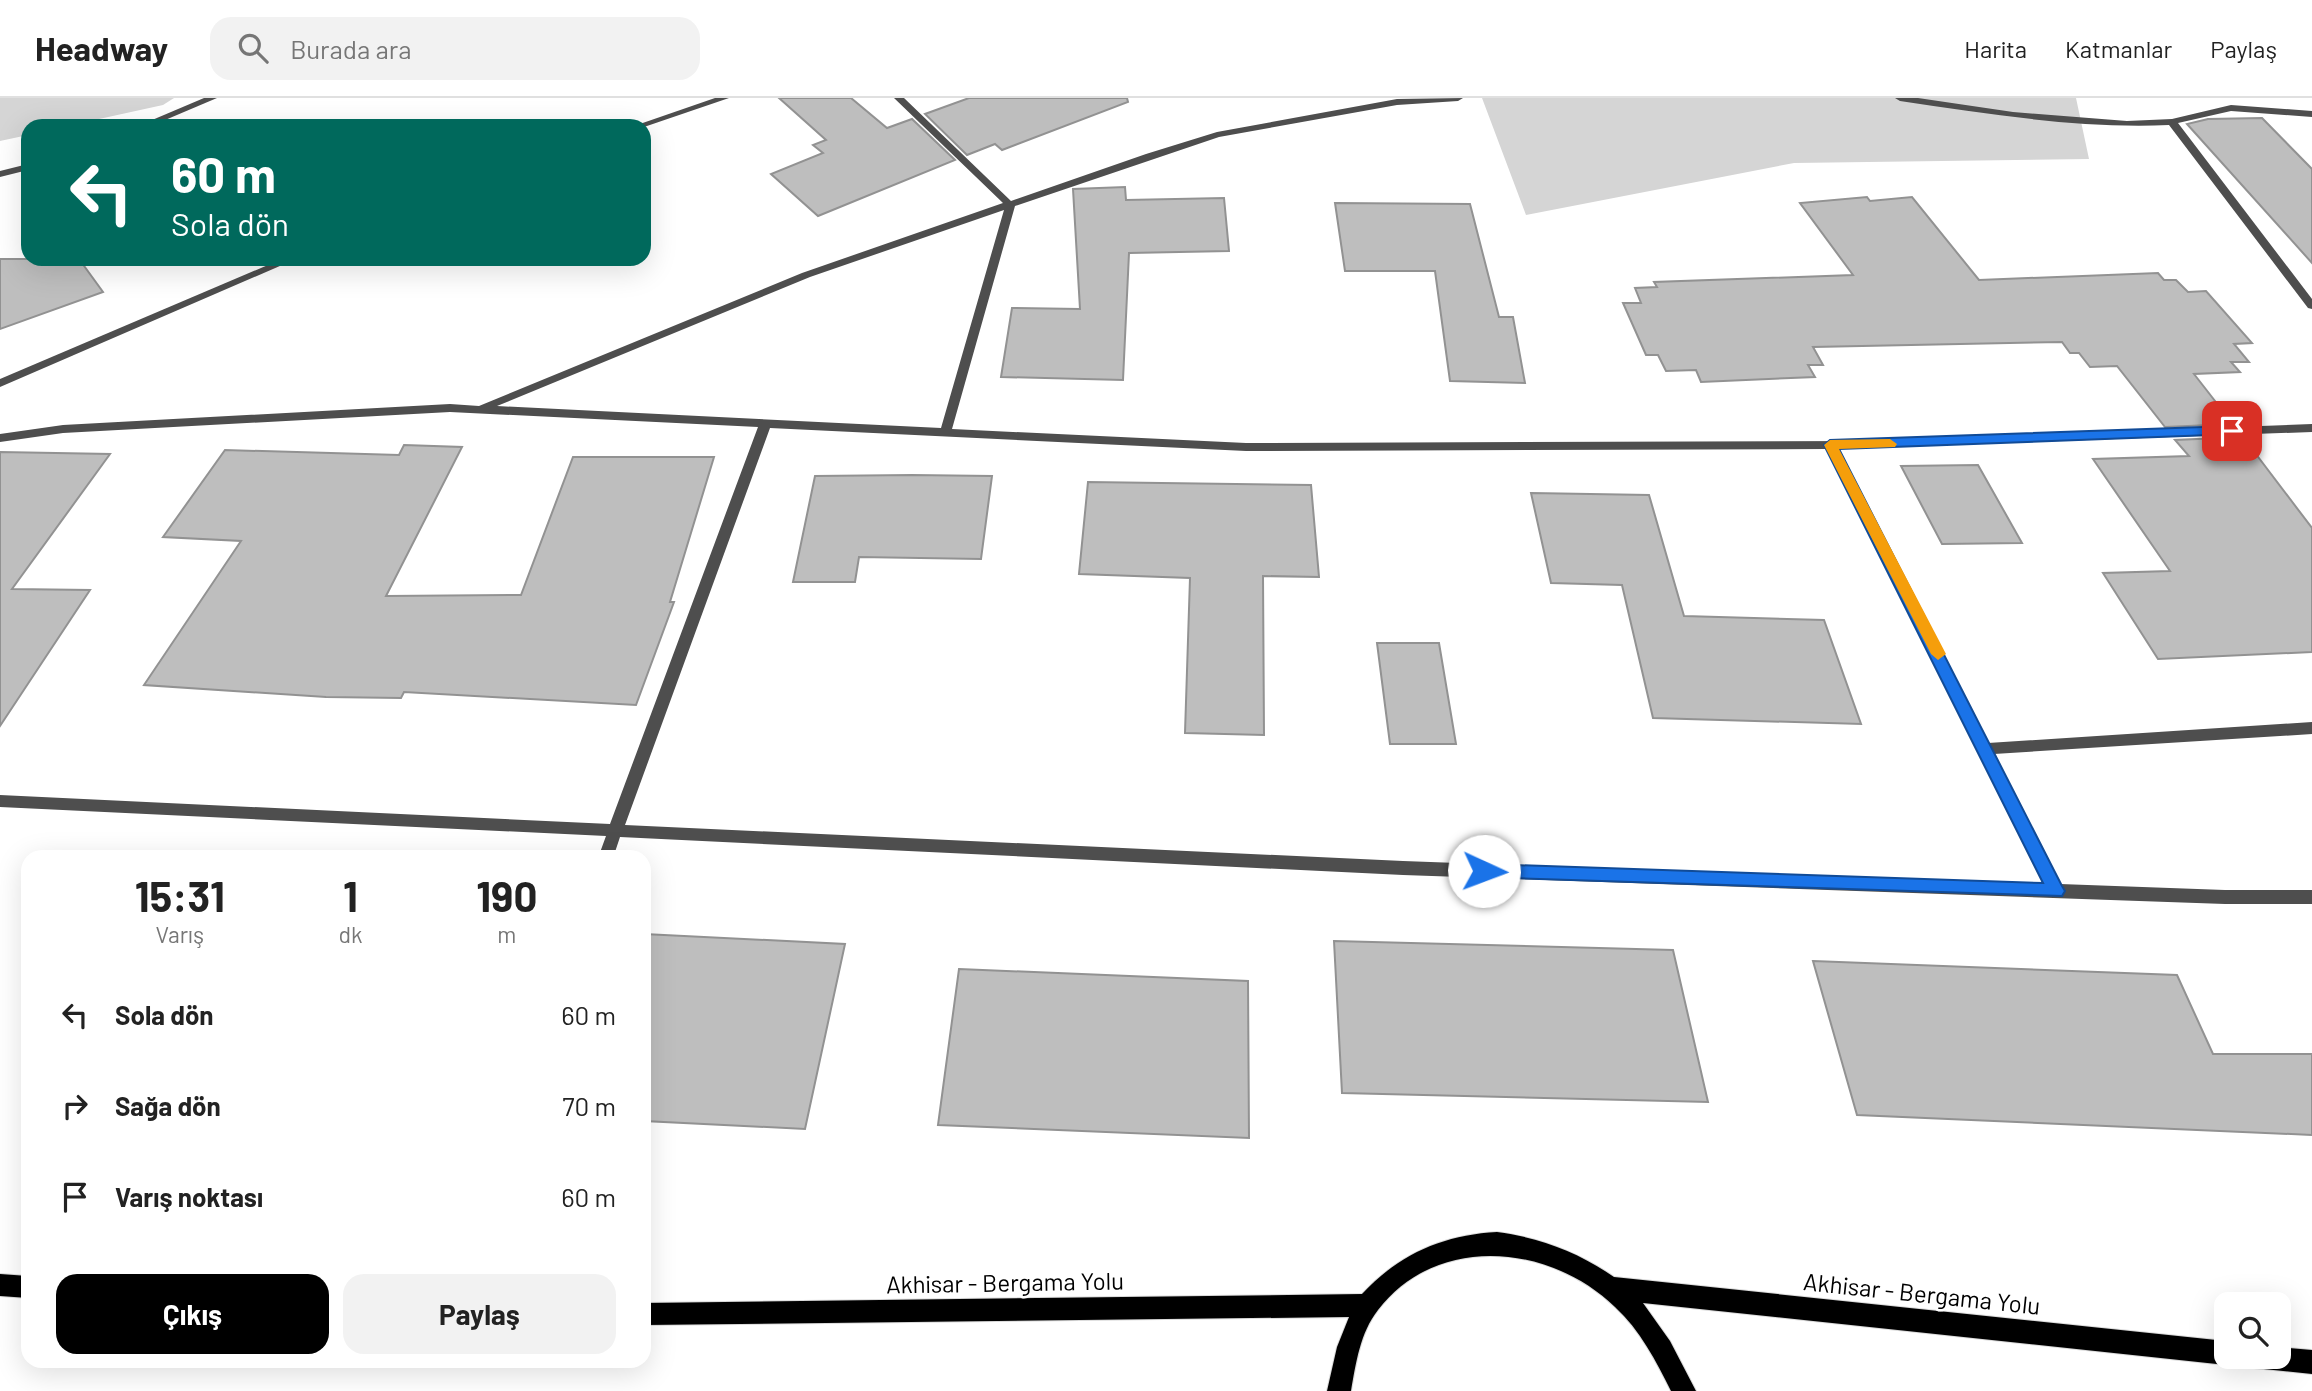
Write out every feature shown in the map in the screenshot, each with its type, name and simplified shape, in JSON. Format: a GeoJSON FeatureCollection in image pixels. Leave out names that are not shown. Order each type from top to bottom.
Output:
{"type":"FeatureCollection","features":[{"type":"Feature","properties":{"kind":"main road","name":"Akhisar - Bergama Yolu"},"geometry":{"type":"LineString","coordinates":[[1339,1391],[1345,1352],[1367,1305],[1404,1267],[1452,1246],[1506,1242],[1560,1256],[1612,1288],[1656,1337],[1684,1391]]}},
{"type":"Feature","properties":{"kind":"main road"},"geometry":{"type":"LineString","coordinates":[[0,1285],[21,1286]]}},
{"type":"Feature","properties":{"kind":"main road","name":"Akhisar - Bergama Yolu"},"geometry":{"type":"LineString","coordinates":[[1612,1288],[2214,1352]]}},
{"type":"Feature","properties":{"kind":"main road","name":"Akhisar - Bergama Yolu"},"geometry":{"type":"LineString","coordinates":[[651,1314],[1367,1305]]}},
{"type":"Feature","properties":{"kind":"main road"},"geometry":{"type":"LineString","coordinates":[[2291,1360],[2312,1362]]}},
{"type":"Feature","properties":{"kind":"street"},"geometry":{"type":"LineString","coordinates":[[160,119],[212,98]]}},
{"type":"Feature","properties":{"kind":"street"},"geometry":{"type":"LineString","coordinates":[[651,122],[724,98]]}},
{"type":"Feature","properties":{"kind":"street"},"geometry":{"type":"LineString","coordinates":[[899,98],[1010,205]]}},
{"type":"Feature","properties":{"kind":"street"},"geometry":{"type":"LineString","coordinates":[[479,410],[806,275],[1217,135],[1396,102],[1458,98]]}},
{"type":"Feature","properties":{"kind":"street"},"geometry":{"type":"LineString","coordinates":[[1900,98],[2013,115],[2127,124],[2172,122],[2231,108],[2312,114]]}},
{"type":"Feature","properties":{"kind":"street"},"geometry":{"type":"LineString","coordinates":[[2172,122],[2312,306]]}},
{"type":"Feature","properties":{"kind":"street"},"geometry":{"type":"LineString","coordinates":[[0,174],[21,169]]}},
{"type":"Feature","properties":{"kind":"street"},"geometry":{"type":"LineString","coordinates":[[945,433],[1010,205]]}},
{"type":"Feature","properties":{"kind":"street"},"geometry":{"type":"LineString","coordinates":[[0,383],[275,266]]}},
{"type":"Feature","properties":{"kind":"street"},"geometry":{"type":"LineString","coordinates":[[0,438],[63,429],[450,408],[1246,447],[1830,445],[2312,428]]}},
{"type":"Feature","properties":{"kind":"street"},"geometry":{"type":"LineString","coordinates":[[608,850],[765,425]]}},
{"type":"Feature","properties":{"kind":"street"},"geometry":{"type":"LineString","coordinates":[[1830,445],[1987,749],[2056,891]]}},
{"type":"Feature","properties":{"kind":"street"},"geometry":{"type":"LineString","coordinates":[[1987,749],[2312,729]]}},
{"type":"Feature","properties":{"kind":"street"},"geometry":{"type":"LineString","coordinates":[[0,801],[1403,869],[2312,897]]}},
{"type":"Feature","properties":{"kind":"shaded area"},"geometry":{"type":"Polygon","coordinates":[[[0,98],[174,98],[163,105],[99,119],[21,119],[21,136],[0,141],[0,98]]]}},
{"type":"Feature","properties":{"kind":"shaded area"},"geometry":{"type":"Polygon","coordinates":[[[1482,98],[2076,98],[2089,159],[1794,163],[1526,215],[1482,98]]]}},
{"type":"Feature","properties":{"kind":"building"},"geometry":{"type":"Polygon","coordinates":[[[779,98],[851,98],[887,128],[912,119],[955,160],[818,216],[771,174],[823,153],[813,145],[826,140],[779,98]]]}},
{"type":"Feature","properties":{"kind":"building"},"geometry":{"type":"Polygon","coordinates":[[[969,98],[1127,98],[1128,102],[1002,150],[995,144],[967,155],[925,114],[969,98]]]}},
{"type":"Feature","properties":{"kind":"building"},"geometry":{"type":"Polygon","coordinates":[[[2262,118],[2312,169],[2312,263],[2187,124],[2208,119],[2262,118]]]}},
{"type":"Feature","properties":{"kind":"building"},"geometry":{"type":"Polygon","coordinates":[[[1125,187],[1126,200],[1224,198],[1229,251],[1129,253],[1123,380],[1001,377],[1012,308],[1080,309],[1073,189],[1125,187]]]}},
{"type":"Feature","properties":{"kind":"building"},"geometry":{"type":"Polygon","coordinates":[[[1867,197],[1870,201],[1912,197],[1979,280],[2158,273],[2164,280],[2176,280],[2188,292],[2206,291],[2252,343],[2234,344],[2249,362],[2231,362],[2240,372],[2194,374],[2233,424],[2165,427],[2117,366],[2090,367],[2079,353],[2070,353],[2062,342],[1813,347],[1823,365],[1808,365],[1815,377],[1701,382],[1696,370],[1666,371],[1658,355],[1646,355],[1623,303],[1641,303],[1635,288],[1657,287],[1654,282],[1853,275],[1800,203],[1867,197]]]}},
{"type":"Feature","properties":{"kind":"building"},"geometry":{"type":"Polygon","coordinates":[[[1335,203],[1470,204],[1499,317],[1513,317],[1525,383],[1450,381],[1435,271],[1345,271],[1335,203]]]}},
{"type":"Feature","properties":{"kind":"building"},"geometry":{"type":"Polygon","coordinates":[[[0,259],[21,259],[21,266],[84,266],[103,292],[0,329],[0,259]]]}},
{"type":"Feature","properties":{"kind":"building"},"geometry":{"type":"Polygon","coordinates":[[[2243,437],[2312,528],[2312,652],[2158,659],[2103,573],[2170,571],[2093,459],[2189,456],[2175,440],[2243,437]]]}},
{"type":"Feature","properties":{"kind":"building"},"geometry":{"type":"Polygon","coordinates":[[[404,445],[462,447],[386,596],[521,595],[573,457],[714,457],[670,602],[674,602],[636,705],[404,692],[401,698],[326,697],[144,685],[241,541],[163,537],[225,450],[399,455],[404,445]]]}},
{"type":"Feature","properties":{"kind":"building"},"geometry":{"type":"Polygon","coordinates":[[[0,452],[110,454],[12,589],[90,590],[0,726],[0,452]]]}},
{"type":"Feature","properties":{"kind":"building"},"geometry":{"type":"Polygon","coordinates":[[[1978,465],[2022,543],[1942,544],[1901,466],[1978,465]]]}},
{"type":"Feature","properties":{"kind":"building"},"geometry":{"type":"Polygon","coordinates":[[[815,476],[992,476],[981,559],[859,557],[855,582],[793,582],[815,476]]]}},
{"type":"Feature","properties":{"kind":"building"},"geometry":{"type":"Polygon","coordinates":[[[1088,482],[1311,485],[1319,577],[1263,576],[1264,735],[1185,733],[1190,578],[1079,574],[1088,482]]]}},
{"type":"Feature","properties":{"kind":"building"},"geometry":{"type":"Polygon","coordinates":[[[1531,493],[1649,495],[1684,616],[1824,620],[1861,724],[1653,718],[1622,585],[1551,583],[1531,493]]]}},
{"type":"Feature","properties":{"kind":"building"},"geometry":{"type":"Polygon","coordinates":[[[1377,643],[1439,643],[1456,744],[1390,744],[1377,643]]]}},
{"type":"Feature","properties":{"kind":"building"},"geometry":{"type":"Polygon","coordinates":[[[651,934],[845,944],[805,1129],[651,1121],[651,934]]]}},
{"type":"Feature","properties":{"kind":"building"},"geometry":{"type":"Polygon","coordinates":[[[1334,941],[1673,950],[1708,1102],[1342,1093],[1334,941]]]}},
{"type":"Feature","properties":{"kind":"building"},"geometry":{"type":"Polygon","coordinates":[[[1813,961],[2177,975],[2213,1054],[2312,1054],[2312,1135],[1857,1115],[1813,961]]]}},
{"type":"Feature","properties":{"kind":"building"},"geometry":{"type":"Polygon","coordinates":[[[959,969],[1248,981],[1249,1138],[938,1125],[959,969]]]}},
{"type":"Feature","properties":{"kind":"slow traffic"},"geometry":{"type":"LineString","coordinates":[[1890,444],[1830,445],[1938,654]]}},
{"type":"Feature","properties":{"kind":"route"},"geometry":{"type":"LineString","coordinates":[[1484,871],[2056,891],[1987,749],[1830,445],[2232,431]]}}]}
